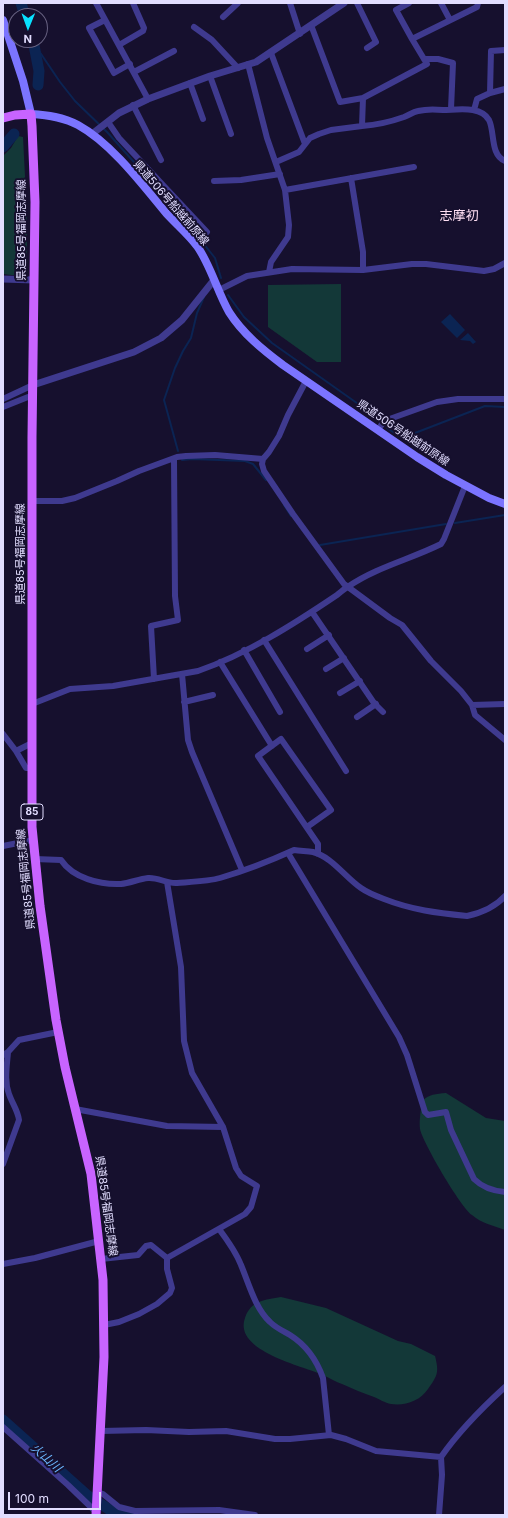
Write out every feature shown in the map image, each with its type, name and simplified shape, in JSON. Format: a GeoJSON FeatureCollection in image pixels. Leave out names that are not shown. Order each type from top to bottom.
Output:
{"type":"FeatureCollection","features":[{"type":"Feature","properties":{"kind":"main road"},"geometry":{"type":"LineString","coordinates":[[3,20],[23,81],[31,114],[15,115],[3,118]]}},
{"type":"Feature","properties":{"kind":"main road","name":"県道506号船越前原線"},"geometry":{"type":"LineString","coordinates":[[31,114],[64,118],[92,134],[112,153],[197,247],[230,312],[248,336],[264,351],[418,457],[465,486],[505,504]]}},
{"type":"Feature","properties":{"kind":"main road","name":"県道85号福岡志摩線"},"geometry":{"type":"LineString","coordinates":[[31,114],[35,202],[33,385],[33,840],[58,1032],[91,1174],[103,1280],[104,1357],[96,1514]]}},
{"type":"Feature","properties":{"kind":"street"},"geometry":{"type":"LineString","coordinates":[[119,45],[144,31],[133,3]]}},
{"type":"Feature","properties":{"kind":"street"},"geometry":{"type":"LineString","coordinates":[[223,17],[238,3]]}},
{"type":"Feature","properties":{"kind":"street"},"geometry":{"type":"LineString","coordinates":[[290,3],[300,34]]}},
{"type":"Feature","properties":{"kind":"street"},"geometry":{"type":"LineString","coordinates":[[92,134],[119,113],[133,105],[210,76],[256,62],[300,34],[344,3]]}},
{"type":"Feature","properties":{"kind":"street"},"geometry":{"type":"LineString","coordinates":[[358,3],[376,42],[367,48]]}},
{"type":"Feature","properties":{"kind":"street"},"geometry":{"type":"LineString","coordinates":[[312,25],[340,102],[363,98],[427,64],[396,10],[409,3]]}},
{"type":"Feature","properties":{"kind":"street"},"geometry":{"type":"LineString","coordinates":[[441,3],[450,20]]}},
{"type":"Feature","properties":{"kind":"street"},"geometry":{"type":"LineString","coordinates":[[412,39],[477,7],[478,3]]}},
{"type":"Feature","properties":{"kind":"street"},"geometry":{"type":"LineString","coordinates":[[99,4],[105,20],[148,99]]}},
{"type":"Feature","properties":{"kind":"street"},"geometry":{"type":"LineString","coordinates":[[105,20],[89,28],[114,73],[130,64]]}},
{"type":"Feature","properties":{"kind":"street"},"geometry":{"type":"LineString","coordinates":[[194,27],[212,40],[238,68]]}},
{"type":"Feature","properties":{"kind":"street"},"geometry":{"type":"LineString","coordinates":[[490,93],[491,51],[505,50]]}},
{"type":"Feature","properties":{"kind":"street"},"geometry":{"type":"LineString","coordinates":[[134,72],[174,51]]}},
{"type":"Feature","properties":{"kind":"street"},"geometry":{"type":"LineString","coordinates":[[271,53],[305,144]]}},
{"type":"Feature","properties":{"kind":"street"},"geometry":{"type":"LineString","coordinates":[[424,59],[438,59],[453,63],[451,109]]}},
{"type":"Feature","properties":{"kind":"street"},"geometry":{"type":"LineString","coordinates":[[248,64],[267,138],[285,190],[289,232],[288,237],[271,262],[270,272]]}},
{"type":"Feature","properties":{"kind":"street"},"geometry":{"type":"LineString","coordinates":[[210,76],[231,134]]}},
{"type":"Feature","properties":{"kind":"street"},"geometry":{"type":"LineString","coordinates":[[190,83],[203,119]]}},
{"type":"Feature","properties":{"kind":"street"},"geometry":{"type":"LineString","coordinates":[[474,110],[477,99],[505,88]]}},
{"type":"Feature","properties":{"kind":"street"},"geometry":{"type":"LineString","coordinates":[[362,126],[363,98]]}},
{"type":"Feature","properties":{"kind":"street"},"geometry":{"type":"LineString","coordinates":[[133,105],[161,160]]}},
{"type":"Feature","properties":{"kind":"street"},"geometry":{"type":"LineString","coordinates":[[276,162],[299,152],[310,138],[331,130],[378,125],[404,117],[417,111],[451,109],[474,110],[489,120],[497,154],[505,162]]}},
{"type":"Feature","properties":{"kind":"street"},"geometry":{"type":"LineString","coordinates":[[107,123],[119,138],[206,232],[193,242]]}},
{"type":"Feature","properties":{"kind":"street"},"geometry":{"type":"LineString","coordinates":[[285,190],[414,168]]}},
{"type":"Feature","properties":{"kind":"street"},"geometry":{"type":"LineString","coordinates":[[214,181],[241,180],[280,174]]}},
{"type":"Feature","properties":{"kind":"street"},"geometry":{"type":"LineString","coordinates":[[351,178],[363,252],[363,270]]}},
{"type":"Feature","properties":{"kind":"street"},"geometry":{"type":"LineString","coordinates":[[219,290],[247,276],[299,269],[363,270],[412,264],[426,264],[484,271],[494,269],[505,263]]}},
{"type":"Feature","properties":{"kind":"street"},"geometry":{"type":"LineString","coordinates":[[3,279],[34,280]]}},
{"type":"Feature","properties":{"kind":"street"},"geometry":{"type":"LineString","coordinates":[[3,399],[33,385],[134,352],[161,338],[182,320],[214,280]]}},
{"type":"Feature","properties":{"kind":"street"},"geometry":{"type":"LineString","coordinates":[[306,381],[279,436],[269,452],[263,458],[262,464],[264,471],[344,584],[390,618],[402,625],[431,661],[472,705],[475,715],[505,740]]}},
{"type":"Feature","properties":{"kind":"street"},"geometry":{"type":"LineString","coordinates":[[3,407],[28,397],[33,398]]}},
{"type":"Feature","properties":{"kind":"street"},"geometry":{"type":"LineString","coordinates":[[378,430],[384,422],[437,402],[458,399],[505,399]]}},
{"type":"Feature","properties":{"kind":"street"},"geometry":{"type":"LineString","coordinates":[[33,501],[62,501],[75,498],[174,458],[215,455],[263,458]]}},
{"type":"Feature","properties":{"kind":"street"},"geometry":{"type":"LineString","coordinates":[[154,679],[151,626],[178,620],[175,596],[174,458]]}},
{"type":"Feature","properties":{"kind":"street"},"geometry":{"type":"LineString","coordinates":[[32,704],[70,689],[113,686],[198,671],[220,662],[264,640],[312,612],[342,592],[348,586],[441,544],[444,540],[465,486]]}},
{"type":"Feature","properties":{"kind":"street"},"geometry":{"type":"LineString","coordinates":[[312,612],[383,712]]}},
{"type":"Feature","properties":{"kind":"street"},"geometry":{"type":"LineString","coordinates":[[307,649],[329,635]]}},
{"type":"Feature","properties":{"kind":"street"},"geometry":{"type":"LineString","coordinates":[[264,640],[346,771]]}},
{"type":"Feature","properties":{"kind":"street"},"geometry":{"type":"LineString","coordinates":[[244,650],[280,712]]}},
{"type":"Feature","properties":{"kind":"street"},"geometry":{"type":"LineString","coordinates":[[326,669],[344,658]]}},
{"type":"Feature","properties":{"kind":"street"},"geometry":{"type":"LineString","coordinates":[[220,662],[272,746]]}},
{"type":"Feature","properties":{"kind":"street"},"geometry":{"type":"LineString","coordinates":[[182,674],[188,740],[242,870]]}},
{"type":"Feature","properties":{"kind":"street"},"geometry":{"type":"LineString","coordinates":[[340,693],[360,681]]}},
{"type":"Feature","properties":{"kind":"street"},"geometry":{"type":"LineString","coordinates":[[184,702],[213,695]]}},
{"type":"Feature","properties":{"kind":"street"},"geometry":{"type":"LineString","coordinates":[[357,717],[376,704]]}},
{"type":"Feature","properties":{"kind":"street"},"geometry":{"type":"LineString","coordinates":[[472,705],[505,704]]}},
{"type":"Feature","properties":{"kind":"street"},"geometry":{"type":"LineString","coordinates":[[3,734],[16,751],[26,768],[32,768]]}},
{"type":"Feature","properties":{"kind":"street"},"geometry":{"type":"LineString","coordinates":[[307,827],[331,810],[281,740],[258,756],[318,844],[318,854]]}},
{"type":"Feature","properties":{"kind":"street"},"geometry":{"type":"LineString","coordinates":[[16,751],[32,743]]}},
{"type":"Feature","properties":{"kind":"street"},"geometry":{"type":"LineString","coordinates":[[3,846],[33,840]]}},
{"type":"Feature","properties":{"kind":"street"},"geometry":{"type":"LineString","coordinates":[[35,859],[61,860],[64,865],[81,877],[109,884],[122,884],[149,878],[175,884],[219,879],[294,850],[318,854],[329,860],[362,889],[413,910],[467,916],[499,903],[505,896]]}},
{"type":"Feature","properties":{"kind":"street"},"geometry":{"type":"LineString","coordinates":[[288,853],[399,1037],[407,1055],[425,1112],[428,1115],[446,1112],[451,1130],[474,1179],[480,1186],[505,1192]]}},
{"type":"Feature","properties":{"kind":"street"},"geometry":{"type":"LineString","coordinates":[[167,882],[181,967],[184,1041],[186,1054],[192,1073],[223,1127],[236,1168],[241,1176],[257,1186],[251,1207],[245,1214],[167,1258]]}},
{"type":"Feature","properties":{"kind":"street"},"geometry":{"type":"LineString","coordinates":[[3,1164],[19,1120],[19,1116],[6,1092],[5,1053],[19,1040],[58,1032]]}},
{"type":"Feature","properties":{"kind":"street"},"geometry":{"type":"LineString","coordinates":[[75,1109],[167,1126],[223,1127]]}},
{"type":"Feature","properties":{"kind":"street"},"geometry":{"type":"LineString","coordinates":[[219,1229],[234,1249],[264,1315],[276,1328],[298,1340],[306,1348],[314,1360],[323,1378],[329,1435]]}},
{"type":"Feature","properties":{"kind":"street"},"geometry":{"type":"LineString","coordinates":[[3,1264],[35,1258],[99,1241]]}},
{"type":"Feature","properties":{"kind":"street"},"geometry":{"type":"LineString","coordinates":[[101,1259],[138,1255],[146,1246],[151,1245],[167,1258]]}},
{"type":"Feature","properties":{"kind":"street"},"geometry":{"type":"LineString","coordinates":[[104,1325],[119,1322],[138,1314],[157,1304],[170,1293],[172,1288],[167,1269],[167,1258]]}},
{"type":"Feature","properties":{"kind":"street"},"geometry":{"type":"LineString","coordinates":[[439,1515],[442,1475],[441,1457],[465,1428],[505,1387]]}},
{"type":"Feature","properties":{"kind":"street"},"geometry":{"type":"LineString","coordinates":[[3,1427],[68,1485],[96,1514]]}},
{"type":"Feature","properties":{"kind":"street"},"geometry":{"type":"LineString","coordinates":[[101,1431],[226,1431],[282,1439],[329,1435],[346,1439],[376,1451],[441,1457]]}},
{"type":"Feature","properties":{"kind":"street"},"geometry":{"type":"LineString","coordinates":[[97,1492],[103,1494],[119,1507],[135,1511],[219,1510],[255,1515]]}},
{"type":"Feature","properties":{"kind":"green space"},"geometry":{"type":"Polygon","coordinates":[[[18,136],[23,137],[27,216],[27,271],[19,275],[13,275],[3,274],[3,156],[11,148],[18,136]]]}},
{"type":"Feature","properties":{"kind":"green space"},"geometry":{"type":"Polygon","coordinates":[[[341,284],[341,362],[317,362],[268,327],[268,285],[341,284]]]}},
{"type":"Feature","properties":{"kind":"green space"},"geometry":{"type":"Polygon","coordinates":[[[446,1093],[486,1118],[505,1121],[505,1230],[479,1220],[467,1210],[443,1174],[422,1136],[420,1129],[420,1115],[422,1101],[436,1094],[446,1093]]]}},
{"type":"Feature","properties":{"kind":"green space"},"geometry":{"type":"Polygon","coordinates":[[[281,1297],[326,1308],[398,1341],[411,1344],[435,1356],[437,1373],[434,1380],[425,1393],[416,1400],[402,1404],[391,1404],[350,1388],[323,1375],[272,1356],[249,1340],[244,1330],[245,1318],[255,1304],[264,1300],[281,1297]]]}},
{"type":"Feature","properties":{"kind":"water"},"geometry":{"type":"Polygon","coordinates":[[[450,314],[465,330],[457,338],[441,322],[450,314]]]}},
{"type":"Feature","properties":{"kind":"water"},"geometry":{"type":"Polygon","coordinates":[[[468,333],[476,342],[473,344],[470,341],[460,340],[468,333]]]}},
{"type":"Feature","properties":{"kind":"waterway"},"geometry":{"type":"LineString","coordinates":[[21,3],[23,8]]}},
{"type":"Feature","properties":{"kind":"waterway"},"geometry":{"type":"LineString","coordinates":[[35,48],[39,71],[38,85]]}},
{"type":"Feature","properties":{"kind":"waterway"},"geometry":{"type":"LineString","coordinates":[[37,48],[75,101],[107,132],[176,209],[215,258],[221,278]]}},
{"type":"Feature","properties":{"kind":"waterway"},"geometry":{"type":"LineString","coordinates":[[3,147],[14,134]]}},
{"type":"Feature","properties":{"kind":"waterway"},"geometry":{"type":"LineString","coordinates":[[228,295],[244,317],[272,343],[378,418]]}},
{"type":"Feature","properties":{"kind":"waterway"},"geometry":{"type":"LineString","coordinates":[[178,451],[164,400],[175,368],[191,338],[197,313],[204,297]]}},
{"type":"Feature","properties":{"kind":"waterway"},"geometry":{"type":"LineString","coordinates":[[387,428],[402,438],[485,406],[505,407]]}},
{"type":"Feature","properties":{"kind":"waterway"},"geometry":{"type":"LineString","coordinates":[[182,460],[245,461],[253,464],[266,480]]}},
{"type":"Feature","properties":{"kind":"waterway"},"geometry":{"type":"LineString","coordinates":[[284,505],[291,516]]}},
{"type":"Feature","properties":{"kind":"waterway"},"geometry":{"type":"LineString","coordinates":[[455,523],[505,515]]}},
{"type":"Feature","properties":{"kind":"waterway"},"geometry":{"type":"LineString","coordinates":[[320,545],[446,524]]}},
{"type":"Feature","properties":{"kind":"waterway","name":"火山川"},"geometry":{"type":"LineString","coordinates":[[3,1420],[87,1495],[110,1510],[132,1515]]}},
{"type":"Feature","properties":{"kind":"district","name":"志摩初"},"geometry":{"type":"Point","coordinates":[459,216]}}]}
